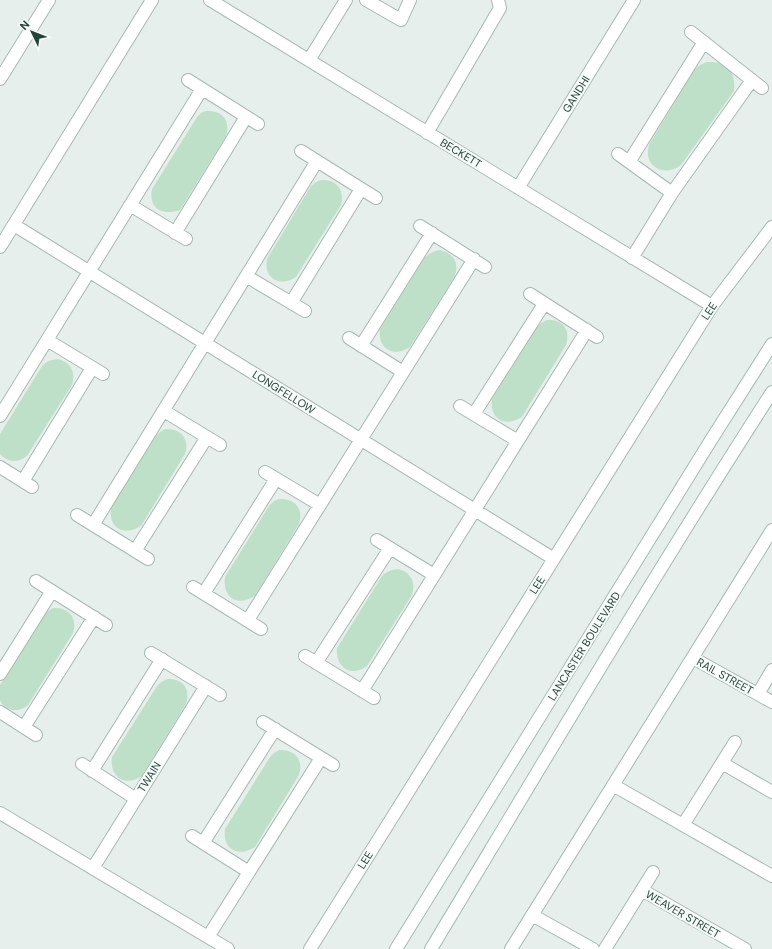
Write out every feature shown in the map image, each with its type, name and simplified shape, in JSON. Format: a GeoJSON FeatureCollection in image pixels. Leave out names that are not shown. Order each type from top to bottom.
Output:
{"type":"FeatureCollection","features":[{"type":"Feature","properties":{"kind":"street"},"geometry":{"type":"LineString","coordinates":[[0,79],[49,0]]}},
{"type":"Feature","properties":{"kind":"street"},"geometry":{"type":"LineString","coordinates":[[0,247],[152,0]]}},
{"type":"Feature","properties":{"kind":"street","name":"BECKETT"},"geometry":{"type":"LineString","coordinates":[[210,0],[712,306]]}},
{"type":"Feature","properties":{"kind":"street"},"geometry":{"type":"LineString","coordinates":[[309,60],[346,0]]}},
{"type":"Feature","properties":{"kind":"street"},"geometry":{"type":"LineString","coordinates":[[366,0],[401,20],[410,0]]}},
{"type":"Feature","properties":{"kind":"street"},"geometry":{"type":"LineString","coordinates":[[427,133],[500,8],[498,0]]}},
{"type":"Feature","properties":{"kind":"street","name":"GANDHI"},"geometry":{"type":"LineString","coordinates":[[518,188],[634,0]]}},
{"type":"Feature","properties":{"kind":"street"},"geometry":{"type":"LineString","coordinates":[[632,258],[672,193],[757,84],[691,32]]}},
{"type":"Feature","properties":{"kind":"street"},"geometry":{"type":"LineString","coordinates":[[628,162],[704,42]]}},
{"type":"Feature","properties":{"kind":"street"},"geometry":{"type":"LineString","coordinates":[[188,80],[258,124]]}},
{"type":"Feature","properties":{"kind":"street"},"geometry":{"type":"LineString","coordinates":[[0,416],[202,89]]}},
{"type":"Feature","properties":{"kind":"street"},"geometry":{"type":"LineString","coordinates":[[175,233],[246,117]]}},
{"type":"Feature","properties":{"kind":"street"},"geometry":{"type":"LineString","coordinates":[[301,151],[376,198]]}},
{"type":"Feature","properties":{"kind":"street"},"geometry":{"type":"LineString","coordinates":[[618,154],[672,193]]}},
{"type":"Feature","properties":{"kind":"street"},"geometry":{"type":"LineString","coordinates":[[93,525],[317,161]]}},
{"type":"Feature","properties":{"kind":"street"},"geometry":{"type":"LineString","coordinates":[[291,303],[361,189]]}},
{"type":"Feature","properties":{"kind":"street"},"geometry":{"type":"LineString","coordinates":[[130,205],[186,239]]}},
{"type":"Feature","properties":{"kind":"street","name":"LONGFELLOW"},"geometry":{"type":"LineString","coordinates":[[14,225],[554,559]]}},
{"type":"Feature","properties":{"kind":"street"},"geometry":{"type":"LineString","coordinates":[[420,226],[485,267]]}},
{"type":"Feature","properties":{"kind":"street","name":"LEE"},"geometry":{"type":"LineString","coordinates":[[310,949],[712,306],[772,227]]}},
{"type":"Feature","properties":{"kind":"street"},"geometry":{"type":"LineString","coordinates":[[361,346],[432,233]]}},
{"type":"Feature","properties":{"kind":"street"},"geometry":{"type":"LineString","coordinates":[[248,620],[474,260]]}},
{"type":"Feature","properties":{"kind":"street"},"geometry":{"type":"LineString","coordinates":[[246,276],[305,311]]}},
{"type":"Feature","properties":{"kind":"street"},"geometry":{"type":"LineString","coordinates":[[362,691],[518,441],[592,334],[530,294]]}},
{"type":"Feature","properties":{"kind":"street"},"geometry":{"type":"LineString","coordinates":[[474,414],[544,304]]}},
{"type":"Feature","properties":{"kind":"street"},"geometry":{"type":"LineString","coordinates":[[349,338],[403,372]]}},
{"type":"Feature","properties":{"kind":"street"},"geometry":{"type":"LineString","coordinates":[[0,468],[27,484],[98,371],[47,340]]}},
{"type":"Feature","properties":{"kind":"street","name":"LANCASTER BOULEVARD"},"geometry":{"type":"LineString","coordinates":[[396,949],[772,344]]}},
{"type":"Feature","properties":{"kind":"street"},"geometry":{"type":"LineString","coordinates":[[431,949],[565,726],[772,392]]}},
{"type":"Feature","properties":{"kind":"street"},"geometry":{"type":"LineString","coordinates":[[460,406],[518,441]]}},
{"type":"Feature","properties":{"kind":"street"},"geometry":{"type":"LineString","coordinates":[[164,411],[220,445]]}},
{"type":"Feature","properties":{"kind":"street"},"geometry":{"type":"LineString","coordinates":[[135,551],[207,437]]}},
{"type":"Feature","properties":{"kind":"street"},"geometry":{"type":"LineString","coordinates":[[265,472],[320,505]]}},
{"type":"Feature","properties":{"kind":"street"},"geometry":{"type":"LineString","coordinates":[[261,628],[198,590],[276,479]]}},
{"type":"Feature","properties":{"kind":"street"},"geometry":{"type":"LineString","coordinates":[[77,515],[148,559]]}},
{"type":"Feature","properties":{"kind":"street"},"geometry":{"type":"LineString","coordinates":[[512,949],[772,530]]}},
{"type":"Feature","properties":{"kind":"street"},"geometry":{"type":"LineString","coordinates":[[376,540],[434,575]]}},
{"type":"Feature","properties":{"kind":"street"},"geometry":{"type":"LineString","coordinates":[[316,663],[390,548]]}},
{"type":"Feature","properties":{"kind":"street"},"geometry":{"type":"LineString","coordinates":[[36,581],[106,625]]}},
{"type":"Feature","properties":{"kind":"street"},"geometry":{"type":"LineString","coordinates":[[0,674],[52,591]]}},
{"type":"Feature","properties":{"kind":"street"},"geometry":{"type":"LineString","coordinates":[[24,727],[94,617]]}},
{"type":"Feature","properties":{"kind":"street"},"geometry":{"type":"LineString","coordinates":[[136,799],[87,768],[157,656],[220,695]]}},
{"type":"Feature","properties":{"kind":"street"},"geometry":{"type":"LineString","coordinates":[[305,656],[374,698]]}},
{"type":"Feature","properties":{"kind":"street","name":"RAIL STREET"},"geometry":{"type":"LineString","coordinates":[[693,658],[772,702]]}},
{"type":"Feature","properties":{"kind":"street","name":"RAIL STREET"},"geometry":{"type":"LineString","coordinates":[[758,694],[772,670]]}},
{"type":"Feature","properties":{"kind":"street","name":"TWAIN"},"geometry":{"type":"LineString","coordinates":[[92,868],[206,686]]}},
{"type":"Feature","properties":{"kind":"street"},"geometry":{"type":"LineString","coordinates":[[0,712],[36,735]]}},
{"type":"Feature","properties":{"kind":"street"},"geometry":{"type":"LineString","coordinates":[[263,722],[333,765]]}},
{"type":"Feature","properties":{"kind":"street"},"geometry":{"type":"LineString","coordinates":[[203,843],[275,729]]}},
{"type":"Feature","properties":{"kind":"street"},"geometry":{"type":"LineString","coordinates":[[683,825],[735,742]]}},
{"type":"Feature","properties":{"kind":"street"},"geometry":{"type":"LineString","coordinates":[[208,938],[320,758]]}},
{"type":"Feature","properties":{"kind":"street"},"geometry":{"type":"LineString","coordinates":[[722,763],[772,792]]}},
{"type":"Feature","properties":{"kind":"street"},"geometry":{"type":"LineString","coordinates":[[614,785],[772,876]]}},
{"type":"Feature","properties":{"kind":"street"},"geometry":{"type":"LineString","coordinates":[[0,813],[228,949]]}},
{"type":"Feature","properties":{"kind":"street"},"geometry":{"type":"LineString","coordinates":[[192,836],[249,872]]}},
{"type":"Feature","properties":{"kind":"street","name":"WEAVER STREET"},"geometry":{"type":"LineString","coordinates":[[605,949],[653,872]]}},
{"type":"Feature","properties":{"kind":"street","name":"WEAVER STREET"},"geometry":{"type":"LineString","coordinates":[[642,890],[745,949]]}},
{"type":"Feature","properties":{"kind":"street"},"geometry":{"type":"LineString","coordinates":[[532,915],[593,949]]}},
{"type":"Feature","properties":{"kind":"green space"},"geometry":{"type":"Polygon","coordinates":[[[707,62],[720,63],[729,69],[732,73],[734,91],[681,165],[674,169],[660,170],[651,163],[648,157],[650,143],[694,70],[707,62]]]}},
{"type":"Feature","properties":{"kind":"green space"},"geometry":{"type":"Polygon","coordinates":[[[206,111],[217,112],[224,117],[227,125],[226,136],[180,210],[168,212],[158,209],[152,202],[152,189],[197,117],[206,111]]]}},
{"type":"Feature","properties":{"kind":"green space"},"geometry":{"type":"Polygon","coordinates":[[[321,180],[331,181],[338,186],[342,195],[341,205],[296,277],[284,282],[274,279],[270,276],[266,266],[267,259],[311,186],[321,180]]]}},
{"type":"Feature","properties":{"kind":"green space"},"geometry":{"type":"Polygon","coordinates":[[[440,250],[449,254],[454,259],[456,263],[455,276],[410,347],[398,352],[388,350],[381,342],[380,329],[425,257],[432,252],[440,250]]]}},
{"type":"Feature","properties":{"kind":"green space"},"geometry":{"type":"Polygon","coordinates":[[[547,320],[557,321],[564,326],[567,335],[566,345],[522,417],[510,422],[500,420],[493,412],[492,399],[537,327],[547,320]]]}},
{"type":"Feature","properties":{"kind":"green space"},"geometry":{"type":"Polygon","coordinates":[[[58,359],[69,365],[71,368],[73,372],[72,385],[27,456],[17,461],[6,459],[0,454],[0,434],[42,366],[49,361],[58,359]]]}},
{"type":"Feature","properties":{"kind":"green space"},"geometry":{"type":"Polygon","coordinates":[[[165,429],[176,430],[183,436],[186,444],[185,454],[141,526],[129,531],[118,529],[112,521],[111,508],[156,436],[165,429]]]}},
{"type":"Feature","properties":{"kind":"green space"},"geometry":{"type":"Polygon","coordinates":[[[279,499],[290,500],[297,506],[300,514],[299,524],[255,596],[243,601],[232,598],[226,590],[225,577],[269,506],[274,501],[279,499]]]}},
{"type":"Feature","properties":{"kind":"green space"},"geometry":{"type":"Polygon","coordinates":[[[398,569],[406,572],[411,578],[413,582],[412,595],[367,666],[355,671],[345,669],[339,661],[337,648],[382,576],[389,571],[398,569]]]}},
{"type":"Feature","properties":{"kind":"green space"},"geometry":{"type":"Polygon","coordinates":[[[53,608],[64,609],[71,614],[74,623],[73,633],[28,705],[18,710],[7,708],[0,700],[0,685],[43,615],[53,608]]]}},
{"type":"Feature","properties":{"kind":"green space"},"geometry":{"type":"Polygon","coordinates":[[[167,679],[177,680],[184,686],[187,694],[186,704],[142,776],[130,781],[120,778],[113,770],[112,757],[157,686],[167,679]]]}},
{"type":"Feature","properties":{"kind":"green space"},"geometry":{"type":"Polygon","coordinates":[[[279,750],[290,751],[297,756],[300,765],[299,775],[255,847],[243,852],[232,850],[226,842],[225,829],[270,757],[279,750]]]}}]}
